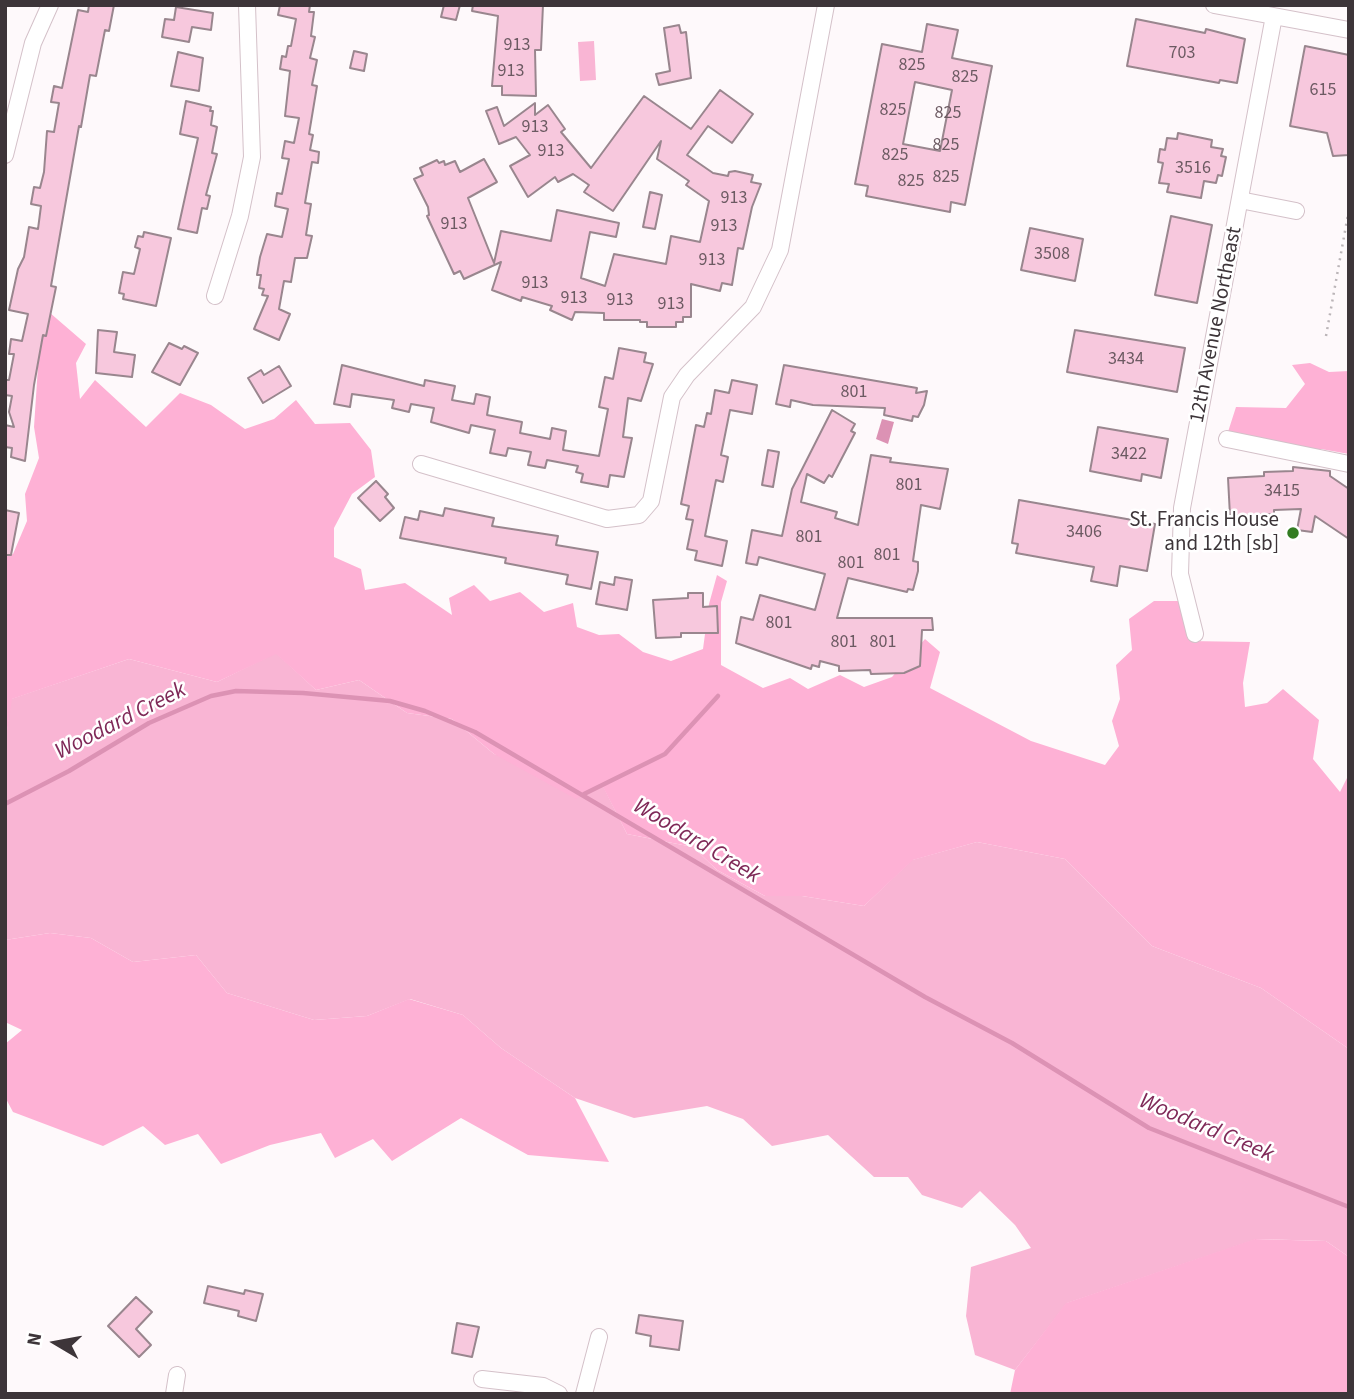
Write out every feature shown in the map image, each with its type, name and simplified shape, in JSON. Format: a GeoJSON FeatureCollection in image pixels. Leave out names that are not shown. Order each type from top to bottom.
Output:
{"type":"FeatureCollection","features":[{"type":"Feature","properties":{"kind":"street"},"geometry":{"type":"LineString","coordinates":[[5,155],[33,43],[50,5]]}},
{"type":"Feature","properties":{"kind":"street"},"geometry":{"type":"LineString","coordinates":[[215,296],[240,216],[252,156],[247,5]]}},
{"type":"Feature","properties":{"kind":"street"},"geometry":{"type":"LineString","coordinates":[[421,464],[607,519],[639,515],[651,501],[672,397],[687,375],[753,307],[780,250],[826,5]]}},
{"type":"Feature","properties":{"kind":"street"},"geometry":{"type":"LineString","coordinates":[[1214,5],[1349,30]]}},
{"type":"Feature","properties":{"kind":"street","name":"12th Avenue Northeast"},"geometry":{"type":"LineString","coordinates":[[1195,634],[1180,574],[1182,508],[1274,16]]}},
{"type":"Feature","properties":{"kind":"street"},"geometry":{"type":"LineString","coordinates":[[1240,200],[1296,211]]}},
{"type":"Feature","properties":{"kind":"street"},"geometry":{"type":"LineString","coordinates":[[1227,439],[1349,464]]}},
{"type":"Feature","properties":{"kind":"street"},"geometry":{"type":"LineString","coordinates":[[584,1394],[598,1337]]}},
{"type":"Feature","properties":{"kind":"street"},"geometry":{"type":"LineString","coordinates":[[174,1394],[177,1375]]}},
{"type":"Feature","properties":{"kind":"street"},"geometry":{"type":"LineString","coordinates":[[482,1378],[543,1386],[559,1394]]}},
{"type":"Feature","properties":{"kind":"path"},"geometry":{"type":"LineString","coordinates":[[1326,336],[1349,209]]}},
{"type":"Feature","properties":{"kind":"shaded area"},"geometry":{"type":"Polygon","coordinates":[[[594,41],[596,80],[580,81],[578,42],[594,41]]]}},
{"type":"Feature","properties":{"kind":"shaded area"},"geometry":{"type":"Polygon","coordinates":[[[42,306],[86,344],[76,363],[80,399],[95,380],[146,427],[180,393],[211,405],[245,429],[274,419],[296,400],[315,424],[350,423],[371,450],[375,477],[352,494],[334,528],[334,557],[361,569],[365,590],[405,583],[452,615],[449,598],[474,585],[490,601],[520,592],[544,612],[573,603],[577,627],[599,635],[619,634],[643,652],[671,661],[703,649],[709,604],[717,575],[727,581],[721,602],[721,665],[763,688],[790,678],[808,689],[840,675],[864,687],[892,677],[925,639],[940,652],[930,688],[1031,741],[1105,765],[1119,746],[1112,721],[1120,699],[1116,665],[1132,650],[1129,619],[1154,601],[1180,601],[1190,641],[1250,642],[1243,683],[1245,707],[1267,703],[1283,689],[1319,720],[1313,759],[1340,792],[1349,774],[1349,1049],[1261,988],[1152,946],[1065,859],[977,842],[913,860],[864,906],[802,896],[765,896],[717,870],[693,847],[627,834],[602,785],[576,799],[494,754],[452,719],[407,713],[359,680],[316,690],[276,654],[217,682],[129,659],[12,699],[5,746],[5,557],[13,554],[27,521],[25,494],[39,458],[34,427],[42,306]]]}},
{"type":"Feature","properties":{"kind":"shaded area"},"geometry":{"type":"Polygon","coordinates":[[[1310,363],[1329,372],[1349,371],[1349,454],[1321,449],[1294,453],[1227,435],[1236,407],[1286,408],[1305,384],[1292,365],[1310,363]]]}},
{"type":"Feature","properties":{"kind":"shaded area"},"geometry":{"type":"Polygon","coordinates":[[[882,419],[894,422],[888,444],[876,439],[882,419]]]}},
{"type":"Feature","properties":{"kind":"shaded area"},"geometry":{"type":"Polygon","coordinates":[[[276,653],[316,690],[359,680],[407,713],[452,719],[494,754],[602,784],[627,834],[693,847],[717,870],[765,896],[802,896],[864,906],[912,860],[977,842],[1065,859],[1152,946],[1261,988],[1349,1049],[1349,1257],[1326,1241],[1257,1239],[1067,1303],[1015,1370],[975,1355],[966,1316],[971,1267],[1031,1248],[1015,1225],[980,1191],[962,1208],[922,1195],[908,1177],[874,1177],[828,1135],[772,1146],[743,1119],[707,1106],[634,1118],[575,1098],[501,1048],[463,1015],[410,999],[367,1016],[314,1020],[227,993],[196,955],[133,962],[91,938],[50,933],[5,940],[5,746],[11,699],[129,659],[217,682],[276,653]]]}},
{"type":"Feature","properties":{"kind":"shaded area"},"geometry":{"type":"Polygon","coordinates":[[[50,933],[91,938],[133,962],[196,955],[227,993],[314,1020],[367,1016],[409,999],[463,1015],[501,1048],[575,1098],[609,1162],[528,1155],[461,1118],[392,1161],[373,1139],[335,1158],[321,1133],[270,1145],[221,1164],[198,1134],[165,1145],[143,1126],[103,1146],[13,1112],[5,1097],[5,1044],[22,1030],[5,1022],[5,940],[50,933]]]}},
{"type":"Feature","properties":{"kind":"shaded area"},"geometry":{"type":"Polygon","coordinates":[[[1255,1239],[1326,1241],[1349,1257],[1349,1394],[1010,1394],[1015,1370],[1066,1303],[1255,1239]]]}},
{"type":"Feature","properties":{"kind":"building"},"geometry":{"type":"Polygon","coordinates":[[[89,5],[114,5],[109,31],[105,30],[96,76],[90,75],[81,127],[79,126],[51,286],[56,287],[46,336],[43,335],[34,385],[25,461],[11,457],[12,448],[5,447],[5,425],[14,427],[9,412],[12,396],[5,395],[5,380],[9,380],[14,354],[9,354],[11,339],[22,341],[28,314],[9,310],[18,269],[24,257],[29,227],[38,229],[41,206],[31,204],[34,187],[40,188],[44,172],[47,131],[54,132],[59,103],[51,102],[54,86],[62,88],[78,10],[88,12],[89,5]]]}},
{"type":"Feature","properties":{"kind":"building"},"geometry":{"type":"Polygon","coordinates":[[[280,5],[310,5],[309,12],[314,12],[311,36],[315,37],[310,58],[317,60],[312,85],[317,86],[309,134],[313,135],[310,150],[319,152],[318,163],[312,162],[305,203],[311,204],[306,235],[312,236],[307,258],[295,258],[291,282],[284,281],[279,309],[290,314],[279,340],[254,329],[268,296],[262,295],[264,289],[259,288],[261,275],[257,275],[260,257],[267,234],[282,237],[288,209],[275,206],[277,193],[282,194],[289,159],[282,158],[285,141],[294,143],[299,118],[285,116],[290,71],[280,69],[282,56],[286,57],[288,46],[291,46],[296,19],[278,15],[280,5]]]}},
{"type":"Feature","properties":{"kind":"building"},"geometry":{"type":"Polygon","coordinates":[[[444,5],[460,5],[456,20],[441,17],[444,5]]]}},
{"type":"Feature","properties":{"kind":"building"},"geometry":{"type":"Polygon","coordinates":[[[473,5],[543,5],[541,50],[535,50],[536,96],[502,95],[502,86],[492,86],[498,16],[472,11],[473,5]]]}},
{"type":"Feature","properties":{"kind":"building"},"geometry":{"type":"Polygon","coordinates":[[[176,7],[213,13],[211,30],[192,27],[189,42],[162,37],[165,19],[174,20],[176,7]]]}},
{"type":"Feature","properties":{"kind":"building"},"geometry":{"type":"Polygon","coordinates":[[[1136,19],[1205,33],[1206,29],[1245,39],[1237,83],[1220,80],[1219,83],[1127,66],[1136,19]]]}},
{"type":"Feature","properties":{"kind":"building"},"geometry":{"type":"Polygon","coordinates":[[[927,24],[958,30],[952,58],[992,66],[965,205],[951,202],[950,212],[866,196],[868,186],[855,184],[882,44],[922,52],[927,24]],[[915,82],[903,144],[940,151],[952,90],[915,82]]]}},
{"type":"Feature","properties":{"kind":"building"},"geometry":{"type":"Polygon","coordinates":[[[679,25],[681,33],[686,32],[691,78],[659,85],[656,74],[670,71],[664,28],[679,25]]]}},
{"type":"Feature","properties":{"kind":"building"},"geometry":{"type":"Polygon","coordinates":[[[1305,46],[1349,55],[1349,155],[1333,156],[1327,133],[1290,126],[1305,46]]]}},
{"type":"Feature","properties":{"kind":"building"},"geometry":{"type":"Polygon","coordinates":[[[354,51],[367,54],[364,71],[350,68],[354,51]]]}},
{"type":"Feature","properties":{"kind":"building"},"geometry":{"type":"Polygon","coordinates":[[[178,52],[203,58],[199,91],[171,86],[178,52]]]}},
{"type":"Feature","properties":{"kind":"building"},"geometry":{"type":"Polygon","coordinates":[[[720,90],[753,114],[732,143],[708,126],[687,155],[713,173],[728,176],[729,172],[735,171],[753,175],[751,182],[761,184],[752,207],[743,249],[738,248],[732,285],[722,283],[720,291],[691,284],[691,317],[683,317],[683,322],[676,322],[676,327],[647,327],[647,322],[640,320],[604,320],[604,313],[575,312],[572,320],[550,310],[552,306],[522,297],[521,301],[492,290],[501,262],[464,279],[460,271],[454,274],[427,216],[428,207],[414,179],[423,175],[420,168],[437,160],[439,163],[444,161],[445,165],[455,161],[460,172],[484,159],[497,182],[468,198],[494,263],[501,231],[551,241],[557,210],[619,223],[616,237],[590,232],[581,278],[605,286],[614,254],[666,264],[671,236],[700,242],[709,201],[686,185],[689,181],[657,159],[661,141],[613,211],[584,192],[589,185],[573,174],[558,182],[555,177],[528,197],[510,166],[530,155],[516,137],[499,144],[486,111],[497,107],[504,126],[535,103],[535,115],[548,105],[565,129],[561,132],[591,168],[644,96],[691,129],[720,90]]]}},
{"type":"Feature","properties":{"kind":"building"},"geometry":{"type":"Polygon","coordinates":[[[186,101],[211,107],[211,125],[217,127],[212,153],[217,154],[206,195],[210,196],[207,209],[202,208],[197,233],[178,229],[198,138],[180,134],[186,101]]]}},
{"type":"Feature","properties":{"kind":"building"},"geometry":{"type":"Polygon","coordinates":[[[1178,133],[1212,140],[1211,147],[1223,149],[1221,156],[1226,157],[1222,176],[1218,175],[1216,183],[1204,181],[1201,198],[1167,192],[1169,184],[1159,183],[1163,163],[1158,162],[1160,149],[1165,150],[1167,138],[1177,139],[1178,133]]]}},
{"type":"Feature","properties":{"kind":"building"},"geometry":{"type":"Polygon","coordinates":[[[650,192],[662,195],[655,229],[643,227],[650,192]]]}},
{"type":"Feature","properties":{"kind":"building"},"geometry":{"type":"Polygon","coordinates":[[[1171,216],[1212,225],[1197,303],[1155,295],[1171,216]]]}},
{"type":"Feature","properties":{"kind":"building"},"geometry":{"type":"Polygon","coordinates":[[[1030,228],[1083,239],[1075,281],[1021,270],[1030,228]]]}},
{"type":"Feature","properties":{"kind":"building"},"geometry":{"type":"Polygon","coordinates":[[[144,232],[171,238],[156,306],[123,299],[124,294],[119,293],[123,272],[134,274],[140,249],[135,247],[138,236],[143,237],[144,232]]]}},
{"type":"Feature","properties":{"kind":"building"},"geometry":{"type":"Polygon","coordinates":[[[98,330],[117,332],[114,352],[135,355],[132,377],[96,373],[98,330]]]}},
{"type":"Feature","properties":{"kind":"building"},"geometry":{"type":"Polygon","coordinates":[[[1075,330],[1185,348],[1177,392],[1067,372],[1075,330]]]}},
{"type":"Feature","properties":{"kind":"building"},"geometry":{"type":"Polygon","coordinates":[[[169,343],[198,353],[180,385],[152,372],[169,343]]]}},
{"type":"Feature","properties":{"kind":"building"},"geometry":{"type":"Polygon","coordinates":[[[619,348],[646,353],[644,362],[653,364],[641,401],[628,398],[623,437],[632,438],[624,477],[610,475],[608,487],[581,482],[583,474],[576,472],[578,466],[547,460],[545,468],[528,465],[531,452],[508,448],[506,456],[490,453],[495,430],[471,425],[469,433],[431,422],[434,408],[411,404],[409,412],[392,408],[394,400],[352,394],[350,407],[334,404],[342,365],[424,386],[425,380],[455,386],[452,400],[474,404],[476,394],[490,397],[487,415],[522,422],[520,433],[550,439],[552,428],[566,431],[563,450],[599,456],[608,409],[599,407],[605,377],[613,379],[619,348]]]}},
{"type":"Feature","properties":{"kind":"building"},"geometry":{"type":"Polygon","coordinates":[[[784,365],[917,388],[916,393],[927,391],[924,405],[918,417],[913,416],[912,421],[884,415],[885,408],[813,405],[791,400],[790,407],[776,404],[784,365]]]}},
{"type":"Feature","properties":{"kind":"building"},"geometry":{"type":"Polygon","coordinates":[[[279,366],[291,386],[263,403],[248,378],[261,370],[264,375],[279,366]]]}},
{"type":"Feature","properties":{"kind":"building"},"geometry":{"type":"Polygon","coordinates":[[[732,380],[757,385],[752,414],[730,410],[721,455],[728,457],[723,482],[716,480],[705,536],[727,541],[722,566],[695,560],[697,551],[687,549],[693,520],[686,519],[689,506],[681,504],[696,425],[704,427],[707,413],[711,414],[715,390],[729,393],[732,380]]]}},
{"type":"Feature","properties":{"kind":"building"},"geometry":{"type":"Polygon","coordinates":[[[832,410],[855,424],[851,431],[855,433],[832,477],[829,475],[824,483],[807,474],[801,502],[837,512],[835,518],[858,525],[871,455],[891,458],[890,462],[948,469],[940,509],[921,505],[913,561],[918,562],[918,571],[913,590],[908,589],[907,592],[848,578],[837,618],[932,618],[933,630],[922,630],[920,666],[904,673],[839,671],[839,666],[820,661],[819,667],[812,665],[811,669],[736,643],[741,617],[753,620],[760,595],[815,610],[825,574],[759,557],[757,565],[746,563],[752,530],[782,536],[792,489],[832,410]]]}},
{"type":"Feature","properties":{"kind":"building"},"geometry":{"type":"Polygon","coordinates":[[[1098,427],[1168,439],[1161,478],[1142,474],[1141,481],[1090,471],[1098,427]]]}},
{"type":"Feature","properties":{"kind":"building"},"geometry":{"type":"Polygon","coordinates":[[[768,450],[779,452],[773,487],[762,485],[768,450]]]}},
{"type":"Feature","properties":{"kind":"building"},"geometry":{"type":"Polygon","coordinates":[[[1293,467],[1330,471],[1330,476],[1349,489],[1349,539],[1315,516],[1312,532],[1297,530],[1301,509],[1274,510],[1274,514],[1230,516],[1228,478],[1264,476],[1264,472],[1293,471],[1293,467]]]}},
{"type":"Feature","properties":{"kind":"building"},"geometry":{"type":"Polygon","coordinates":[[[376,481],[388,494],[385,497],[394,508],[380,521],[358,498],[376,481]]]}},
{"type":"Feature","properties":{"kind":"building"},"geometry":{"type":"Polygon","coordinates":[[[1019,500],[1155,524],[1147,571],[1120,566],[1117,586],[1091,581],[1094,567],[1016,553],[1018,544],[1012,543],[1019,500]]]}},
{"type":"Feature","properties":{"kind":"building"},"geometry":{"type":"Polygon","coordinates":[[[445,508],[494,518],[492,526],[558,536],[556,545],[598,552],[591,589],[566,584],[568,575],[505,563],[506,558],[400,538],[405,517],[418,520],[420,511],[443,516],[445,508]]]}},
{"type":"Feature","properties":{"kind":"building"},"geometry":{"type":"Polygon","coordinates":[[[5,510],[19,513],[11,555],[5,555],[5,510]]]}},
{"type":"Feature","properties":{"kind":"building"},"geometry":{"type":"Polygon","coordinates":[[[615,577],[632,580],[627,610],[596,604],[600,582],[614,585],[615,577]]]}},
{"type":"Feature","properties":{"kind":"building"},"geometry":{"type":"Polygon","coordinates":[[[688,593],[703,593],[703,607],[717,606],[718,633],[681,633],[681,637],[656,638],[653,600],[688,598],[688,593]]]}},
{"type":"Feature","properties":{"kind":"building"},"geometry":{"type":"Polygon","coordinates":[[[208,1286],[244,1294],[245,1290],[263,1294],[256,1321],[238,1316],[239,1311],[204,1303],[208,1286]]]}},
{"type":"Feature","properties":{"kind":"building"},"geometry":{"type":"Polygon","coordinates":[[[136,1297],[152,1312],[136,1329],[151,1345],[139,1357],[108,1326],[136,1297]]]}},
{"type":"Feature","properties":{"kind":"building"},"geometry":{"type":"Polygon","coordinates":[[[639,1315],[683,1321],[679,1350],[650,1346],[651,1336],[636,1333],[639,1315]]]}},
{"type":"Feature","properties":{"kind":"building"},"geometry":{"type":"Polygon","coordinates":[[[457,1323],[479,1327],[472,1357],[452,1353],[457,1323]]]}},
{"type":"Feature","properties":{"kind":"waterway","name":"Woodard Creek"},"geometry":{"type":"LineString","coordinates":[[5,804],[69,771],[149,723],[211,696],[236,691],[303,693],[390,701],[425,711],[475,732],[925,997],[1012,1043],[1149,1128],[1349,1207]]}},
{"type":"Feature","properties":{"kind":"waterway"},"geometry":{"type":"LineString","coordinates":[[584,794],[665,754],[718,696]]}},
{"type":"Feature","properties":{"kind":"place","name":"St. Francis House and 12th [sb]"},"geometry":{"type":"Point","coordinates":[1293,533]}}]}
